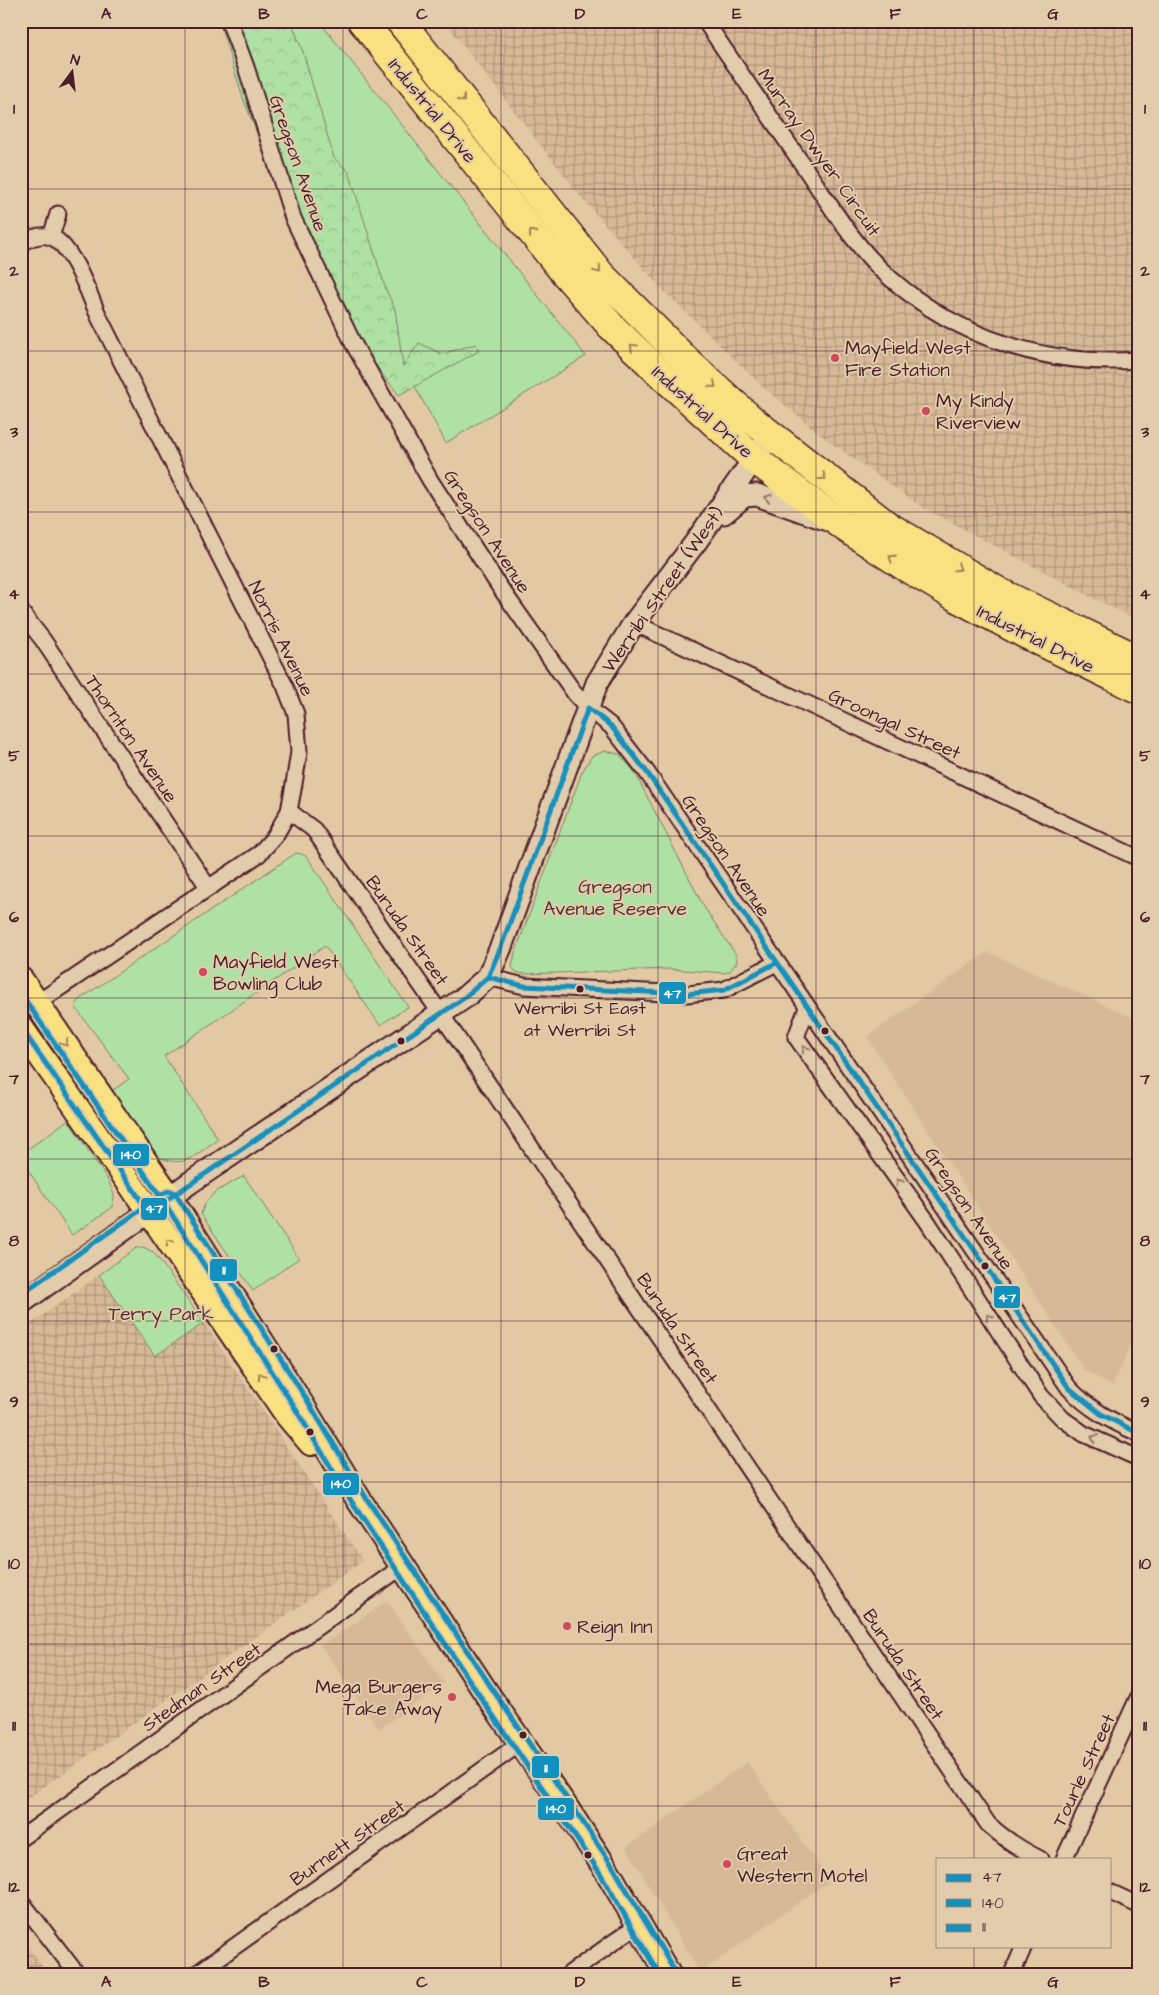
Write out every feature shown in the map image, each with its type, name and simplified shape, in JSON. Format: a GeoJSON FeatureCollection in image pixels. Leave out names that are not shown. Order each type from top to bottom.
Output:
{"type":"FeatureCollection","features":[{"type":"Feature","properties":{"kind":"highway","name":"Industrial Drive"},"geometry":{"type":"LineString","coordinates":[[362,21],[563,271],[611,326],[753,458],[846,528],[907,568],[961,600],[1025,634],[1138,689]]}},
{"type":"Feature","properties":{"kind":"highway","name":"Industrial Drive"},"geometry":{"type":"LineString","coordinates":[[400,21],[601,275],[691,365],[770,436],[888,526],[1000,593],[1138,660]]}},
{"type":"Feature","properties":{"kind":"main road","name":"Werribi Street (West)"},"geometry":{"type":"LineString","coordinates":[[488,977],[504,939],[597,683],[634,623],[695,543],[770,436]]}},
{"type":"Feature","properties":{"kind":"main road"},"geometry":{"type":"LineString","coordinates":[[695,543],[738,500],[751,494],[764,496],[846,528]]}},
{"type":"Feature","properties":{"kind":"main road"},"geometry":{"type":"LineString","coordinates":[[21,1303],[149,1212],[441,1014],[488,977]]}},
{"type":"Feature","properties":{"kind":"main road"},"geometry":{"type":"LineString","coordinates":[[21,980],[170,1198],[301,1404],[359,1500],[606,1869],[668,1974]]}},
{"type":"Feature","properties":{"kind":"main road"},"geometry":{"type":"LineString","coordinates":[[21,1028],[288,1416],[359,1500]]}},
{"type":"Feature","properties":{"kind":"street","name":"Gregson Avenue"},"geometry":{"type":"LineString","coordinates":[[229,21],[246,68],[293,218],[353,342],[430,480],[555,667],[588,708],[611,726],[646,771],[776,964],[850,1067],[1069,1388],[1096,1412],[1138,1433]]}},
{"type":"Feature","properties":{"kind":"street","name":"Murray Dwyer Circuit"},"geometry":{"type":"LineString","coordinates":[[705,21],[853,238],[890,278],[928,307],[979,335],[1024,351],[1084,361],[1138,360]]}},
{"type":"Feature","properties":{"kind":"street"},"geometry":{"type":"LineString","coordinates":[[21,243],[32,237],[51,237],[58,214]]}},
{"type":"Feature","properties":{"kind":"street","name":"Norris Avenue"},"geometry":{"type":"LineString","coordinates":[[37,1003],[259,854],[275,836],[289,811],[299,752],[296,714],[285,686],[99,317],[81,277],[61,243],[51,237]]}},
{"type":"Feature","properties":{"kind":"street","name":"Thornton Avenue"},"geometry":{"type":"LineString","coordinates":[[21,612],[49,648],[208,887]]}},
{"type":"Feature","properties":{"kind":"street","name":"Groongal Street"},"geometry":{"type":"LineString","coordinates":[[634,623],[1138,858]]}},
{"type":"Feature","properties":{"kind":"street","name":"Buruda Street"},"geometry":{"type":"LineString","coordinates":[[289,811],[314,830],[441,1014],[988,1824],[1018,1848],[1038,1858]]}},
{"type":"Feature","properties":{"kind":"street"},"geometry":{"type":"LineString","coordinates":[[488,977],[524,986],[687,994],[724,990],[776,964]]}},
{"type":"Feature","properties":{"kind":"street"},"geometry":{"type":"LineString","coordinates":[[807,1008],[796,1037],[926,1221],[1042,1396],[1063,1419],[1084,1434],[1138,1458]]}},
{"type":"Feature","properties":{"kind":"street","name":"Stedman Street"},"geometry":{"type":"LineString","coordinates":[[21,1838],[403,1566]]}},
{"type":"Feature","properties":{"kind":"street","name":"Tourle Street"},"geometry":{"type":"LineString","coordinates":[[1064,1858],[1138,1698]]}},
{"type":"Feature","properties":{"kind":"street","name":"Burnett Street"},"geometry":{"type":"LineString","coordinates":[[196,1974],[522,1742]]}},
{"type":"Feature","properties":{"kind":"street"},"geometry":{"type":"LineString","coordinates":[[1112,1893],[1138,1905]]}},
{"type":"Feature","properties":{"kind":"street"},"geometry":{"type":"LineString","coordinates":[[21,1901],[76,1974]]}},
{"type":"Feature","properties":{"kind":"street"},"geometry":{"type":"LineString","coordinates":[[569,1974],[639,1924]]}},
{"type":"Feature","properties":{"kind":"street"},"geometry":{"type":"LineString","coordinates":[[1012,1974],[1023,1948]]}},
{"type":"Feature","properties":{"kind":"shaded area"},"geometry":{"type":"Polygon","coordinates":[[[444,21],[1138,21],[1138,620],[922,507],[827,440],[763,387],[660,287],[581,197],[444,21]]]}},
{"type":"Feature","properties":{"kind":"shaded area"},"geometry":{"type":"Polygon","coordinates":[[[987,952],[1138,1020],[1138,1330],[1112,1386],[1084,1370],[867,1037],[987,952]]]}},
{"type":"Feature","properties":{"kind":"shaded area"},"geometry":{"type":"Polygon","coordinates":[[[99,1275],[155,1356],[204,1323],[363,1561],[21,1803],[21,1331],[99,1275]]]}},
{"type":"Feature","properties":{"kind":"shaded area"},"geometry":{"type":"Polygon","coordinates":[[[387,1601],[444,1683],[379,1729],[321,1646],[387,1601]]]}},
{"type":"Feature","properties":{"kind":"shaded area","name":"Great Western Motel"},"geometry":{"type":"Polygon","coordinates":[[[747,1762],[829,1881],[700,1973],[626,1847],[747,1762]]]}},
{"type":"Feature","properties":{"kind":"shaded area"},"geometry":{"type":"Polygon","coordinates":[[[21,1937],[48,1974],[21,1974],[21,1937]]]}},
{"type":"Feature","properties":{"kind":"green space"},"geometry":{"type":"Polygon","coordinates":[[[219,21],[291,21],[303,52],[334,158],[349,172],[386,290],[395,309],[403,366],[419,343],[442,354],[476,344],[479,351],[399,395],[352,336],[316,282],[243,98],[219,21]]]}},
{"type":"Feature","properties":{"kind":"green space"},"geometry":{"type":"Polygon","coordinates":[[[267,21],[319,21],[586,356],[446,443],[398,356],[267,21]]]}},
{"type":"Feature","properties":{"kind":"green space","name":"Gregson Avenue Reserve"},"geometry":{"type":"Polygon","coordinates":[[[605,751],[619,754],[634,771],[704,907],[736,955],[737,962],[730,971],[724,973],[671,969],[524,974],[516,972],[512,967],[515,953],[582,772],[592,756],[605,751]]]}},
{"type":"Feature","properties":{"kind":"green space","name":"Mayfield West Bowling Club"},"geometry":{"type":"Polygon","coordinates":[[[296,853],[307,857],[408,1007],[380,1025],[325,946],[164,1056],[218,1139],[187,1160],[172,1161],[151,1153],[106,1095],[129,1079],[78,1011],[76,1007],[77,1001],[296,853]]]}},
{"type":"Feature","properties":{"kind":"green space"},"geometry":{"type":"Polygon","coordinates":[[[68,1120],[108,1180],[114,1195],[113,1207],[72,1235],[21,1160],[21,1154],[68,1120]]]}},
{"type":"Feature","properties":{"kind":"green space","name":"Terry Park"},"geometry":{"type":"Polygon","coordinates":[[[244,1176],[299,1258],[253,1291],[201,1214],[212,1195],[244,1176]]]}},
{"type":"Feature","properties":{"kind":"green space","name":"Terry Park"},"geometry":{"type":"Polygon","coordinates":[[[143,1247],[153,1252],[204,1323],[155,1356],[99,1275],[136,1248],[143,1247]]]}},
{"type":"Feature","properties":{"kind":"transit line","name":"47"},"geometry":{"type":"LineString","coordinates":[[21,1028],[149,1212],[464,998],[488,977],[501,947],[588,708],[611,726],[646,771],[1069,1388],[1101,1414],[1138,1433]]}},
{"type":"Feature","properties":{"kind":"transit line","name":"47"},"geometry":{"type":"LineString","coordinates":[[488,977],[524,986],[687,994],[724,990],[776,963]]}},
{"type":"Feature","properties":{"kind":"transit line","name":"140"},"geometry":{"type":"LineString","coordinates":[[21,994],[164,1202],[295,1408],[353,1504],[481,1698],[600,1873],[659,1974]]}},
{"type":"Feature","properties":{"kind":"transit line","name":"11"},"geometry":{"type":"LineString","coordinates":[[21,1294],[166,1192],[171,1191],[175,1193],[307,1400],[365,1496],[493,1690],[612,1865],[674,1970]]}},
{"type":"Feature","properties":{"kind":"place","name":"Mayfield West Fire Station"},"geometry":{"type":"Point","coordinates":[835,358]}},
{"type":"Feature","properties":{"kind":"place","name":"My Kindy Riverview"},"geometry":{"type":"Point","coordinates":[926,411]}},
{"type":"Feature","properties":{"kind":"place","name":"Mayfield West Bowling Club"},"geometry":{"type":"Point","coordinates":[203,972]}},
{"type":"Feature","properties":{"kind":"place","name":"Werribi St East at Werribi St"},"geometry":{"type":"Point","coordinates":[580,989]}},
{"type":"Feature","properties":{"kind":"place","name":"Reign Inn"},"geometry":{"type":"Point","coordinates":[567,1626]}},
{"type":"Feature","properties":{"kind":"place","name":"Mega Burgers Take Away"},"geometry":{"type":"Point","coordinates":[452,1697]}},
{"type":"Feature","properties":{"kind":"place","name":"Great Western Motel"},"geometry":{"type":"Point","coordinates":[727,1864]}}]}
